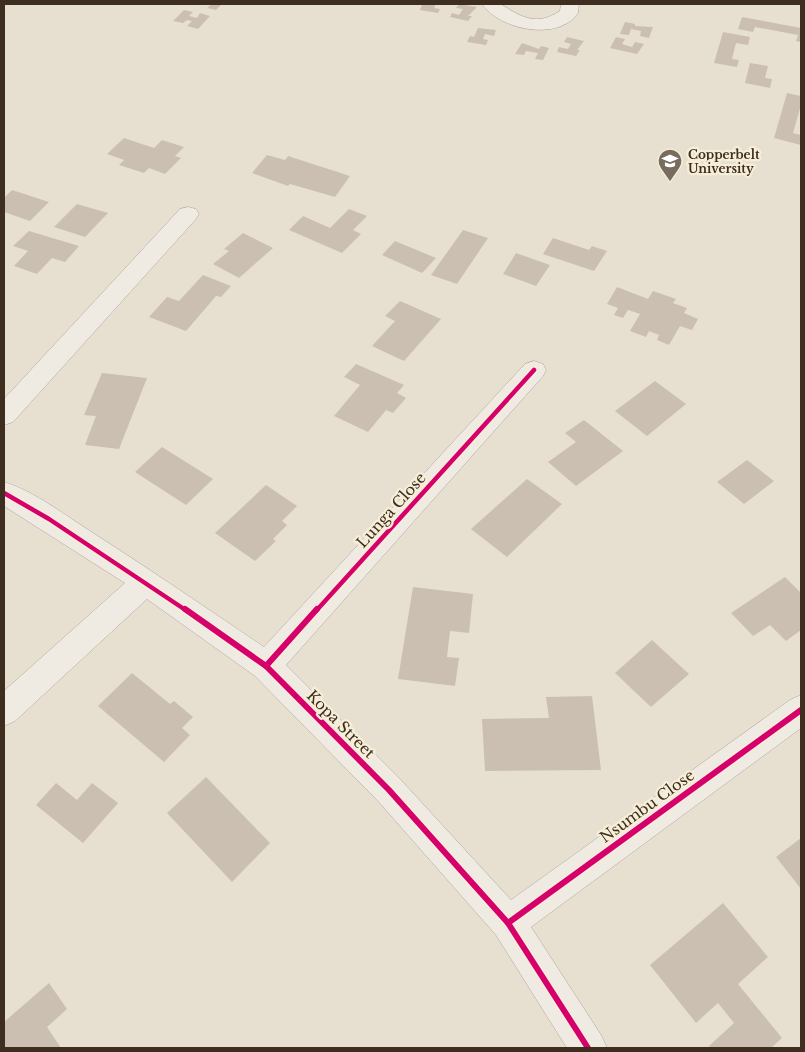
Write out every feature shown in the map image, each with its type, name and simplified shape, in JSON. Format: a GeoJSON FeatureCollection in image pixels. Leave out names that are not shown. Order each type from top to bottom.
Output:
{"type":"FeatureCollection","features":[{"type":"Feature","properties":{"kind":"street"},"geometry":{"type":"LineString","coordinates":[[491,4],[512,21],[532,25],[562,19],[569,13],[570,4]]}},
{"type":"Feature","properties":{"kind":"street"},"geometry":{"type":"LineString","coordinates":[[4,415],[188,214]]}},
{"type":"Feature","properties":{"kind":"street","name":"Lunga Close"},"geometry":{"type":"LineString","coordinates":[[266,666],[534,370]]}},
{"type":"Feature","properties":{"kind":"street","name":"Kopa Street"},"geometry":{"type":"LineString","coordinates":[[4,493],[49,519],[146,582],[266,666],[390,790],[508,923],[588,1048]]}},
{"type":"Feature","properties":{"kind":"street"},"geometry":{"type":"LineString","coordinates":[[4,711],[146,582]]}},
{"type":"Feature","properties":{"kind":"street","name":"Nsumbu Close"},"geometry":{"type":"LineString","coordinates":[[508,923],[801,710]]}},
{"type":"Feature","properties":{"kind":"building"},"geometry":{"type":"Polygon","coordinates":[[[212,4],[222,4],[216,10],[207,8],[212,4]]]}},
{"type":"Feature","properties":{"kind":"building"},"geometry":{"type":"Polygon","coordinates":[[[436,4],[434,8],[440,9],[438,13],[420,10],[422,5],[436,4]]]}},
{"type":"Feature","properties":{"kind":"building"},"geometry":{"type":"Polygon","coordinates":[[[459,4],[477,7],[468,16],[472,16],[468,21],[450,17],[452,13],[459,15],[463,9],[456,8],[459,4]]]}},
{"type":"Feature","properties":{"kind":"building"},"geometry":{"type":"Polygon","coordinates":[[[184,10],[193,12],[189,16],[197,18],[200,13],[210,16],[198,29],[187,26],[192,21],[187,20],[183,23],[173,21],[184,10]]]}},
{"type":"Feature","properties":{"kind":"building"},"geometry":{"type":"Polygon","coordinates":[[[742,17],[801,28],[801,42],[796,41],[798,35],[755,27],[753,32],[738,29],[742,17]]]}},
{"type":"Feature","properties":{"kind":"building"},"geometry":{"type":"Polygon","coordinates":[[[625,22],[635,24],[635,26],[653,27],[649,38],[640,36],[641,31],[631,29],[629,35],[620,34],[625,22]]]}},
{"type":"Feature","properties":{"kind":"building"},"geometry":{"type":"Polygon","coordinates":[[[478,28],[496,30],[494,36],[485,34],[483,39],[488,40],[486,45],[467,42],[470,36],[474,37],[478,28]]]}},
{"type":"Feature","properties":{"kind":"building"},"geometry":{"type":"Polygon","coordinates":[[[723,32],[750,37],[748,45],[736,43],[732,59],[739,60],[737,67],[714,63],[723,32]]]}},
{"type":"Feature","properties":{"kind":"building"},"geometry":{"type":"Polygon","coordinates":[[[567,37],[584,41],[577,50],[580,50],[576,56],[557,52],[559,47],[568,49],[571,44],[564,42],[567,37]]]}},
{"type":"Feature","properties":{"kind":"building"},"geometry":{"type":"Polygon","coordinates":[[[616,37],[625,39],[622,44],[632,47],[635,42],[644,44],[637,54],[610,48],[616,37]]]}},
{"type":"Feature","properties":{"kind":"building"},"geometry":{"type":"Polygon","coordinates":[[[522,43],[539,49],[541,46],[549,48],[543,60],[535,59],[538,53],[526,51],[524,55],[515,54],[522,43]]]}},
{"type":"Feature","properties":{"kind":"building"},"geometry":{"type":"Polygon","coordinates":[[[750,63],[768,66],[765,78],[772,79],[770,88],[745,83],[750,63]]]}},
{"type":"Feature","properties":{"kind":"building"},"geometry":{"type":"Polygon","coordinates":[[[787,93],[801,96],[801,105],[793,133],[801,135],[801,145],[774,138],[787,93]]]}},
{"type":"Feature","properties":{"kind":"building"},"geometry":{"type":"Polygon","coordinates":[[[124,138],[154,148],[162,140],[184,147],[175,156],[181,158],[165,174],[149,168],[144,173],[119,165],[124,160],[107,154],[124,138]]]}},
{"type":"Feature","properties":{"kind":"building"},"geometry":{"type":"Polygon","coordinates":[[[267,155],[285,160],[288,156],[350,176],[335,197],[290,184],[288,186],[252,173],[267,155]]]}},
{"type":"Feature","properties":{"kind":"building"},"geometry":{"type":"Polygon","coordinates":[[[12,190],[49,202],[30,221],[4,212],[4,198],[12,190]]]}},
{"type":"Feature","properties":{"kind":"building"},"geometry":{"type":"Polygon","coordinates":[[[77,204],[108,213],[85,237],[54,227],[77,204]]]}},
{"type":"Feature","properties":{"kind":"building"},"geometry":{"type":"Polygon","coordinates":[[[349,209],[367,216],[353,230],[361,234],[342,253],[289,230],[303,216],[330,228],[349,209]]]}},
{"type":"Feature","properties":{"kind":"building"},"geometry":{"type":"Polygon","coordinates":[[[463,230],[488,238],[457,284],[431,275],[463,230]]]}},
{"type":"Feature","properties":{"kind":"building"},"geometry":{"type":"Polygon","coordinates":[[[29,231],[79,246],[65,262],[52,258],[37,274],[14,266],[28,251],[13,246],[29,231]]]}},
{"type":"Feature","properties":{"kind":"building"},"geometry":{"type":"Polygon","coordinates":[[[243,233],[273,248],[239,278],[213,264],[229,251],[224,249],[243,233]]]}},
{"type":"Feature","properties":{"kind":"building"},"geometry":{"type":"Polygon","coordinates":[[[553,238],[589,250],[592,246],[607,251],[594,271],[543,254],[553,238]]]}},
{"type":"Feature","properties":{"kind":"building"},"geometry":{"type":"Polygon","coordinates":[[[395,241],[436,258],[422,273],[382,255],[395,241]]]}},
{"type":"Feature","properties":{"kind":"building"},"geometry":{"type":"Polygon","coordinates":[[[516,253],[550,265],[536,286],[503,274],[516,253]]]}},
{"type":"Feature","properties":{"kind":"building"},"geometry":{"type":"Polygon","coordinates":[[[203,275],[231,286],[221,297],[216,296],[186,331],[149,317],[167,297],[179,301],[203,275]]]}},
{"type":"Feature","properties":{"kind":"building"},"geometry":{"type":"Polygon","coordinates":[[[617,287],[648,299],[653,291],[676,299],[673,303],[687,308],[684,313],[698,319],[692,330],[680,326],[669,345],[657,340],[659,335],[649,331],[646,337],[630,331],[640,314],[628,310],[623,318],[614,315],[618,308],[607,304],[617,287]]]}},
{"type":"Feature","properties":{"kind":"building"},"geometry":{"type":"Polygon","coordinates":[[[400,301],[441,319],[404,361],[372,346],[395,321],[385,316],[400,301]]]}},
{"type":"Feature","properties":{"kind":"building"},"geometry":{"type":"Polygon","coordinates":[[[356,364],[404,385],[397,393],[406,398],[393,413],[386,410],[368,432],[334,416],[360,385],[344,377],[356,364]]]}},
{"type":"Feature","properties":{"kind":"building"},"geometry":{"type":"Polygon","coordinates":[[[102,373],[147,378],[119,449],[85,445],[96,416],[84,415],[102,373]]]}},
{"type":"Feature","properties":{"kind":"building"},"geometry":{"type":"Polygon","coordinates":[[[655,381],[686,404],[647,436],[615,411],[655,381]]]}},
{"type":"Feature","properties":{"kind":"building"},"geometry":{"type":"Polygon","coordinates":[[[584,420],[623,451],[576,486],[548,462],[576,442],[565,433],[584,420]]]}},
{"type":"Feature","properties":{"kind":"building"},"geometry":{"type":"Polygon","coordinates":[[[162,447],[213,479],[186,505],[135,472],[162,447]]]}},
{"type":"Feature","properties":{"kind":"building"},"geometry":{"type":"Polygon","coordinates":[[[747,460],[774,481],[744,504],[717,482],[747,460]]]}},
{"type":"Feature","properties":{"kind":"building"},"geometry":{"type":"Polygon","coordinates":[[[527,479],[562,504],[507,557],[471,529],[527,479]]]}},
{"type":"Feature","properties":{"kind":"building"},"geometry":{"type":"Polygon","coordinates":[[[266,485],[297,506],[282,521],[287,525],[273,539],[276,541],[255,561],[215,533],[266,485]]]}},
{"type":"Feature","properties":{"kind":"building"},"geometry":{"type":"Polygon","coordinates":[[[785,577],[801,593],[801,630],[786,641],[770,625],[753,636],[731,613],[785,577]]]}},
{"type":"Feature","properties":{"kind":"building"},"geometry":{"type":"Polygon","coordinates":[[[413,587],[473,594],[469,633],[450,631],[447,657],[459,658],[455,686],[398,679],[413,587]]]}},
{"type":"Feature","properties":{"kind":"building"},"geometry":{"type":"Polygon","coordinates":[[[652,640],[689,674],[651,707],[615,673],[652,640]]]}},
{"type":"Feature","properties":{"kind":"building"},"geometry":{"type":"Polygon","coordinates":[[[132,673],[170,704],[174,701],[193,717],[182,728],[190,735],[164,762],[98,706],[132,673]]]}},
{"type":"Feature","properties":{"kind":"building"},"geometry":{"type":"Polygon","coordinates":[[[592,696],[601,770],[485,771],[482,719],[549,718],[546,697],[592,696]]]}},
{"type":"Feature","properties":{"kind":"building"},"geometry":{"type":"Polygon","coordinates":[[[206,777],[270,843],[232,882],[167,813],[206,777]]]}},
{"type":"Feature","properties":{"kind":"building"},"geometry":{"type":"Polygon","coordinates":[[[56,783],[77,800],[92,783],[118,803],[83,843],[36,805],[56,783]]]}},
{"type":"Feature","properties":{"kind":"building"},"geometry":{"type":"Polygon","coordinates":[[[801,838],[801,889],[776,857],[801,838]]]}},
{"type":"Feature","properties":{"kind":"building"},"geometry":{"type":"Polygon","coordinates":[[[723,903],[768,957],[738,984],[782,1038],[771,1048],[711,1048],[709,1046],[734,1023],[718,1003],[696,1023],[650,965],[723,903]]]}},
{"type":"Feature","properties":{"kind":"building"},"geometry":{"type":"Polygon","coordinates":[[[49,983],[67,1009],[47,1027],[61,1048],[4,1048],[4,1022],[49,983]]]}},
{"type":"Feature","properties":{"kind":"cycle path"},"geometry":{"type":"LineString","coordinates":[[266,666],[534,370]]}},
{"type":"Feature","properties":{"kind":"cycle path"},"geometry":{"type":"LineString","coordinates":[[4,493],[49,519],[146,582],[266,666],[389,790],[508,923],[588,1048]]}},
{"type":"Feature","properties":{"kind":"cycle path"},"geometry":{"type":"LineString","coordinates":[[508,923],[801,710]]}},
{"type":"Feature","properties":{"kind":"place","name":"Copperbelt University"},"geometry":{"type":"Point","coordinates":[670,182]}}]}
